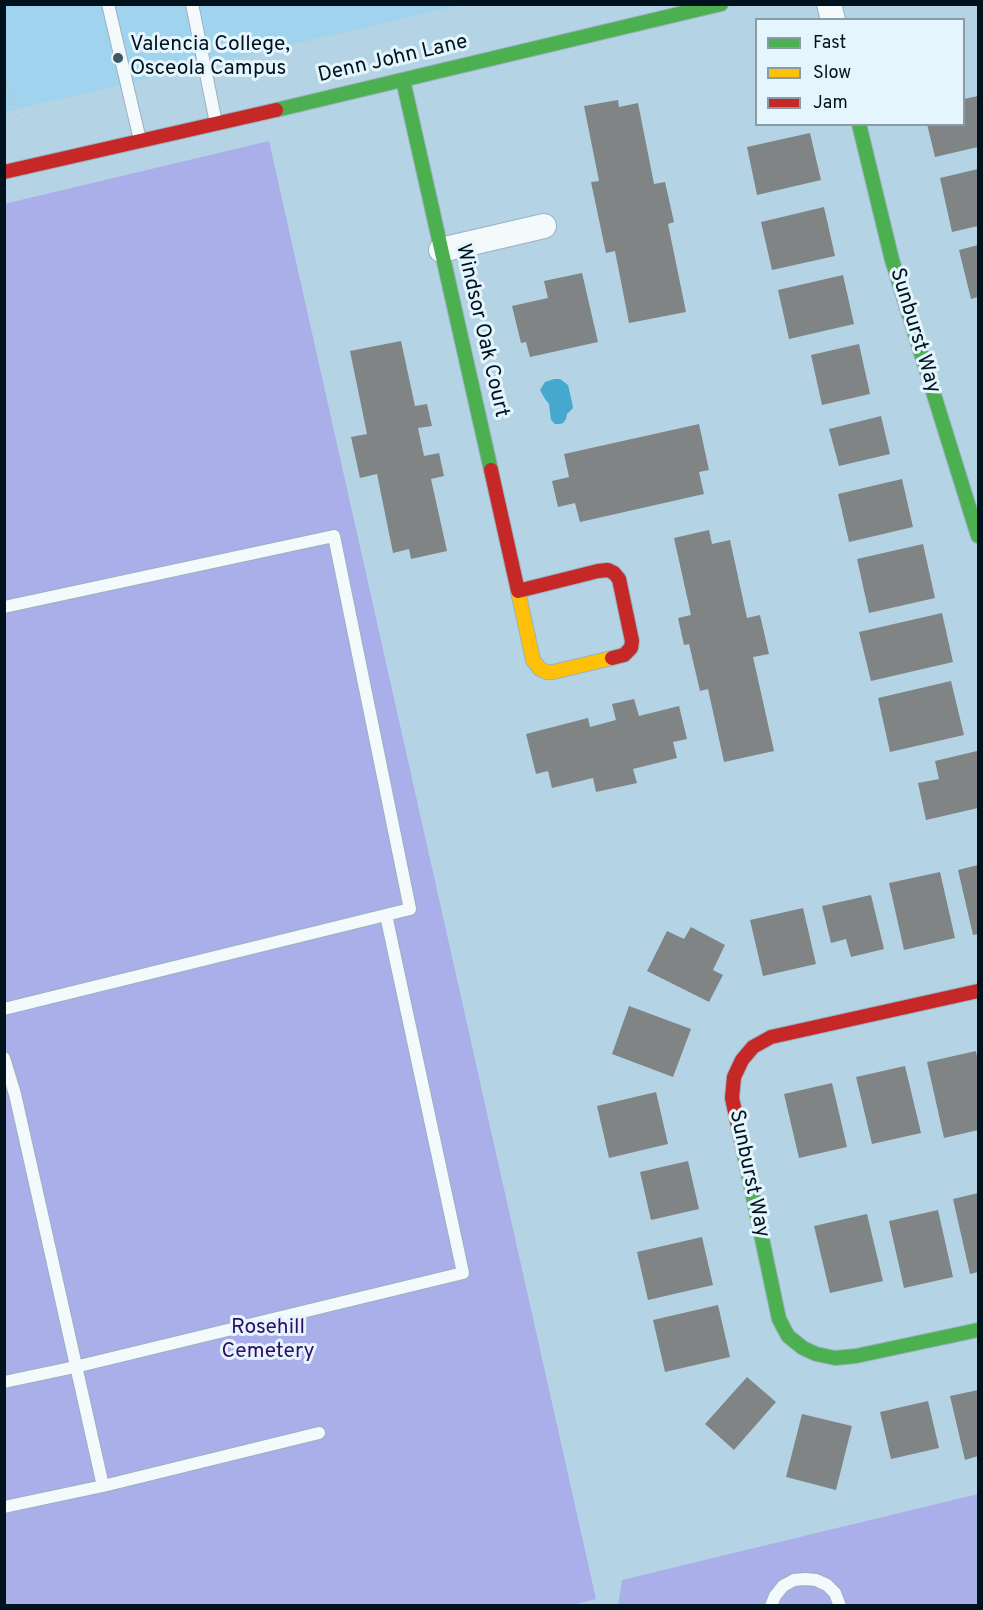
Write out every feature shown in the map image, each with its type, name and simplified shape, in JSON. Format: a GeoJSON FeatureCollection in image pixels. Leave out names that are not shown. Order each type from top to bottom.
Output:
{"type":"FeatureCollection","features":[{"type":"Feature","properties":{"kind":"street","name":"Denn John Lane"},"geometry":{"type":"LineString","coordinates":[[4,172],[721,4]]}},
{"type":"Feature","properties":{"kind":"street","name":"Windsor Oak Court"},"geometry":{"type":"LineString","coordinates":[[403,80],[533,660],[540,669],[553,672],[624,655],[631,648],[632,641],[619,579],[614,573],[608,570],[518,591]]}},
{"type":"Feature","properties":{"kind":"street","name":"Sunburst Way"},"geometry":{"type":"LineString","coordinates":[[859,126],[892,260],[978,536]]}},
{"type":"Feature","properties":{"kind":"street"},"geometry":{"type":"LineString","coordinates":[[441,250],[544,226]]}},
{"type":"Feature","properties":{"kind":"street","name":"Sunburst Way"},"geometry":{"type":"LineString","coordinates":[[978,991],[771,1037],[753,1047],[742,1060],[734,1077],[732,1098],[779,1319],[788,1336],[802,1348],[835,1358],[856,1356],[978,1330]]}},
{"type":"Feature","properties":{"kind":"lane"},"geometry":{"type":"LineString","coordinates":[[108,4],[140,141]]}},
{"type":"Feature","properties":{"kind":"lane"},"geometry":{"type":"LineString","coordinates":[[192,4],[216,124]]}},
{"type":"Feature","properties":{"kind":"lane"},"geometry":{"type":"LineString","coordinates":[[4,607],[334,536],[410,909],[4,1010]]}},
{"type":"Feature","properties":{"kind":"lane"},"geometry":{"type":"LineString","coordinates":[[4,1383],[463,1273],[386,915]]}},
{"type":"Feature","properties":{"kind":"lane"},"geometry":{"type":"LineString","coordinates":[[4,1058],[10,1095],[103,1486]]}},
{"type":"Feature","properties":{"kind":"lane"},"geometry":{"type":"LineString","coordinates":[[4,1507],[103,1486],[319,1433]]}},
{"type":"Feature","properties":{"kind":"lane"},"geometry":{"type":"LineString","coordinates":[[771,1605],[783,1586],[794,1580],[805,1579],[816,1580],[827,1585],[835,1593],[840,1605]]}},
{"type":"Feature","properties":{"kind":"path"},"geometry":{"type":"LineString","coordinates":[[4,75],[17,119]]}},
{"type":"Feature","properties":{"kind":"shaded area","name":"Valencia College, Osceola Campus"},"geometry":{"type":"Polygon","coordinates":[[[5,4],[460,5],[5,112],[5,4]]]}},
{"type":"Feature","properties":{"kind":"shaded area"},"geometry":{"type":"Polygon","coordinates":[[[560,379],[568,385],[573,408],[560,424],[555,424],[551,420],[549,404],[540,390],[545,382],[560,379]]]}},
{"type":"Feature","properties":{"kind":"green space","name":"Rosehill Cemetery"},"geometry":{"type":"Polygon","coordinates":[[[269,141],[596,1599],[568,1606],[5,1605],[4,204],[269,141]]]}},
{"type":"Feature","properties":{"kind":"green space"},"geometry":{"type":"Polygon","coordinates":[[[978,1494],[978,1605],[618,1606],[622,1580],[978,1494]]]}},
{"type":"Feature","properties":{"kind":"building"},"geometry":{"type":"Polygon","coordinates":[[[978,96],[978,147],[935,157],[927,126],[965,126],[965,99],[978,96]]]}},
{"type":"Feature","properties":{"kind":"building"},"geometry":{"type":"Polygon","coordinates":[[[618,100],[619,107],[638,103],[654,184],[665,182],[674,222],[668,224],[686,312],[629,323],[615,251],[606,253],[591,182],[599,181],[584,106],[618,100]]]}},
{"type":"Feature","properties":{"kind":"building"},"geometry":{"type":"Polygon","coordinates":[[[810,133],[821,180],[757,195],[747,147],[810,133]]]}},
{"type":"Feature","properties":{"kind":"building"},"geometry":{"type":"Polygon","coordinates":[[[978,169],[978,226],[952,232],[940,178],[978,169]]]}},
{"type":"Feature","properties":{"kind":"building"},"geometry":{"type":"Polygon","coordinates":[[[824,207],[835,256],[772,270],[761,222],[824,207]]]}},
{"type":"Feature","properties":{"kind":"building"},"geometry":{"type":"Polygon","coordinates":[[[978,245],[978,297],[971,299],[959,250],[978,245]]]}},
{"type":"Feature","properties":{"kind":"building"},"geometry":{"type":"Polygon","coordinates":[[[582,273],[598,342],[530,357],[526,342],[521,343],[512,306],[548,298],[544,281],[582,273]]]}},
{"type":"Feature","properties":{"kind":"building"},"geometry":{"type":"Polygon","coordinates":[[[843,275],[854,324],[789,339],[778,290],[843,275]]]}},
{"type":"Feature","properties":{"kind":"building"},"geometry":{"type":"Polygon","coordinates":[[[401,341],[415,406],[427,404],[432,426],[418,428],[424,456],[439,453],[444,476],[431,479],[447,551],[411,559],[409,549],[393,553],[377,474],[360,478],[351,437],[367,434],[350,351],[401,341]]]}},
{"type":"Feature","properties":{"kind":"building"},"geometry":{"type":"Polygon","coordinates":[[[859,344],[870,394],[822,405],[811,355],[859,344]]]}},
{"type":"Feature","properties":{"kind":"building"},"geometry":{"type":"Polygon","coordinates":[[[881,416],[890,454],[839,466],[829,429],[881,416]]]}},
{"type":"Feature","properties":{"kind":"building"},"geometry":{"type":"Polygon","coordinates":[[[699,424],[709,470],[699,472],[704,494],[580,522],[575,503],[558,507],[552,481],[569,477],[564,454],[699,424]]]}},
{"type":"Feature","properties":{"kind":"building"},"geometry":{"type":"Polygon","coordinates":[[[902,479],[913,527],[849,542],[838,494],[902,479]]]}},
{"type":"Feature","properties":{"kind":"building"},"geometry":{"type":"Polygon","coordinates":[[[709,530],[712,544],[730,540],[747,618],[760,615],[769,654],[753,657],[774,751],[724,762],[708,689],[700,691],[689,644],[684,645],[678,618],[691,615],[674,538],[709,530]]]}},
{"type":"Feature","properties":{"kind":"building"},"geometry":{"type":"Polygon","coordinates":[[[923,544],[935,598],[869,613],[857,559],[923,544]]]}},
{"type":"Feature","properties":{"kind":"building"},"geometry":{"type":"Polygon","coordinates":[[[942,613],[953,662],[871,681],[859,632],[942,613]]]}},
{"type":"Feature","properties":{"kind":"building"},"geometry":{"type":"Polygon","coordinates":[[[951,681],[964,735],[890,752],[878,698],[951,681]]]}},
{"type":"Feature","properties":{"kind":"building"},"geometry":{"type":"Polygon","coordinates":[[[634,699],[639,716],[679,706],[687,739],[673,742],[677,758],[633,769],[637,783],[596,792],[593,778],[552,788],[548,771],[536,774],[526,734],[588,718],[590,727],[616,720],[612,704],[634,699]]]}},
{"type":"Feature","properties":{"kind":"building"},"geometry":{"type":"Polygon","coordinates":[[[977,751],[978,808],[926,820],[918,783],[939,779],[935,761],[977,751]]]}},
{"type":"Feature","properties":{"kind":"building"},"geometry":{"type":"Polygon","coordinates":[[[978,865],[978,934],[973,935],[958,870],[978,865]]]}},
{"type":"Feature","properties":{"kind":"building"},"geometry":{"type":"Polygon","coordinates":[[[940,872],[955,938],[904,950],[889,883],[940,872]]]}},
{"type":"Feature","properties":{"kind":"building"},"geometry":{"type":"Polygon","coordinates":[[[871,895],[884,949],[851,957],[846,939],[831,943],[822,906],[871,895]]]}},
{"type":"Feature","properties":{"kind":"building"},"geometry":{"type":"Polygon","coordinates":[[[803,908],[816,964],[763,976],[750,920],[803,908]]]}},
{"type":"Feature","properties":{"kind":"building"},"geometry":{"type":"Polygon","coordinates":[[[691,927],[725,945],[713,970],[723,975],[709,1002],[647,971],[667,931],[684,939],[691,927]]]}},
{"type":"Feature","properties":{"kind":"building"},"geometry":{"type":"Polygon","coordinates":[[[629,1006],[691,1029],[673,1077],[612,1054],[629,1006]]]}},
{"type":"Feature","properties":{"kind":"building"},"geometry":{"type":"Polygon","coordinates":[[[976,1051],[978,1130],[944,1138],[927,1062],[976,1051]]]}},
{"type":"Feature","properties":{"kind":"building"},"geometry":{"type":"Polygon","coordinates":[[[905,1066],[921,1133],[872,1144],[856,1077],[905,1066]]]}},
{"type":"Feature","properties":{"kind":"building"},"geometry":{"type":"Polygon","coordinates":[[[832,1083],[847,1147],[799,1158],[784,1094],[832,1083]]]}},
{"type":"Feature","properties":{"kind":"building"},"geometry":{"type":"Polygon","coordinates":[[[656,1092],[668,1144],[609,1158],[597,1106],[656,1092]]]}},
{"type":"Feature","properties":{"kind":"building"},"geometry":{"type":"Polygon","coordinates":[[[688,1161],[699,1209],[651,1220],[640,1172],[688,1161]]]}},
{"type":"Feature","properties":{"kind":"building"},"geometry":{"type":"Polygon","coordinates":[[[978,1193],[978,1272],[970,1274],[953,1199],[978,1193]]]}},
{"type":"Feature","properties":{"kind":"building"},"geometry":{"type":"Polygon","coordinates":[[[938,1210],[953,1277],[904,1288],[889,1221],[938,1210]]]}},
{"type":"Feature","properties":{"kind":"building"},"geometry":{"type":"Polygon","coordinates":[[[867,1214],[883,1281],[830,1293],[814,1226],[867,1214]]]}},
{"type":"Feature","properties":{"kind":"building"},"geometry":{"type":"Polygon","coordinates":[[[702,1237],[713,1285],[648,1300],[637,1252],[702,1237]]]}},
{"type":"Feature","properties":{"kind":"building"},"geometry":{"type":"Polygon","coordinates":[[[718,1305],[730,1357],[665,1372],[653,1320],[718,1305]]]}},
{"type":"Feature","properties":{"kind":"building"},"geometry":{"type":"Polygon","coordinates":[[[747,1377],[776,1402],[734,1450],[705,1424],[747,1377]]]}},
{"type":"Feature","properties":{"kind":"building"},"geometry":{"type":"Polygon","coordinates":[[[978,1390],[978,1456],[965,1460],[950,1396],[978,1390]]]}},
{"type":"Feature","properties":{"kind":"building"},"geometry":{"type":"Polygon","coordinates":[[[928,1401],[939,1448],[891,1459],[880,1412],[928,1401]]]}},
{"type":"Feature","properties":{"kind":"building"},"geometry":{"type":"Polygon","coordinates":[[[802,1414],[852,1426],[836,1490],[786,1477],[802,1414]]]}},
{"type":"Feature","properties":{"kind":"traffic: fast"},"geometry":{"type":"LineString","coordinates":[[276,110],[721,4]]}},
{"type":"Feature","properties":{"kind":"traffic: fast"},"geometry":{"type":"LineString","coordinates":[[403,80],[491,470]]}},
{"type":"Feature","properties":{"kind":"traffic: fast"},"geometry":{"type":"LineString","coordinates":[[859,126],[892,260],[978,536]]}},
{"type":"Feature","properties":{"kind":"traffic: fast"},"geometry":{"type":"LineString","coordinates":[[743,1149],[779,1319],[788,1336],[803,1348],[816,1354],[835,1358],[856,1356],[978,1330]]}},
{"type":"Feature","properties":{"kind":"traffic: slow"},"geometry":{"type":"LineString","coordinates":[[518,591],[533,660],[540,669],[553,672],[612,658]]}},
{"type":"Feature","properties":{"kind":"traffic: jam"},"geometry":{"type":"LineString","coordinates":[[4,172],[276,110]]}},
{"type":"Feature","properties":{"kind":"traffic: jam"},"geometry":{"type":"LineString","coordinates":[[491,470],[518,591],[598,571],[608,570],[619,579],[632,641],[631,648],[624,655],[612,658]]}},
{"type":"Feature","properties":{"kind":"traffic: jam"},"geometry":{"type":"LineString","coordinates":[[743,1149],[732,1098],[734,1077],[742,1060],[753,1047],[771,1037],[978,991]]}},
{"type":"Feature","properties":{"kind":"place","name":"Valencia College, Osceola Campus"},"geometry":{"type":"Point","coordinates":[118,58]}}]}
